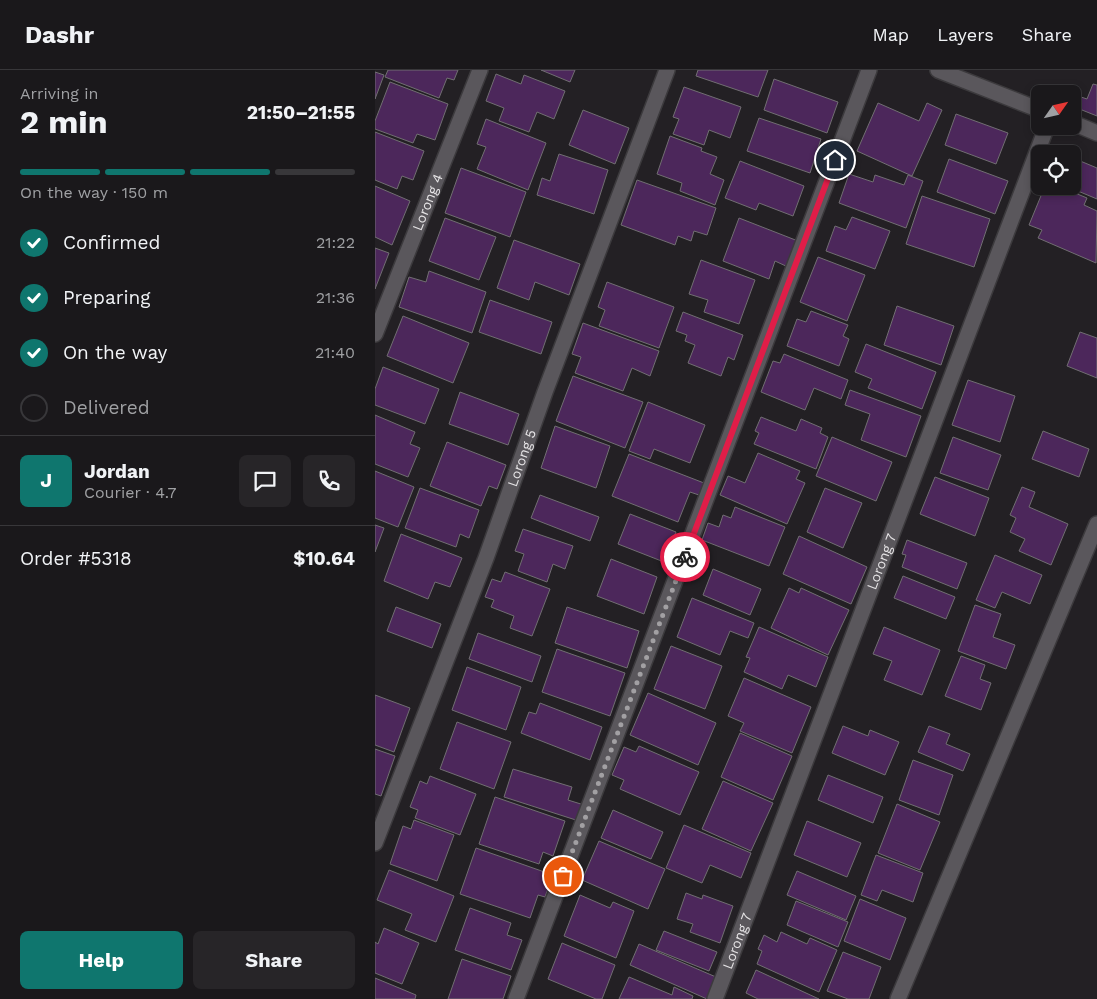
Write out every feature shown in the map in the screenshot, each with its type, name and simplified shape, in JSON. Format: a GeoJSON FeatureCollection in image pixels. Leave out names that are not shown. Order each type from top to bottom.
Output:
{"type":"FeatureCollection","features":[{"type":"Feature","properties":{"kind":"street","name":"Lorong 4"},"geometry":{"type":"LineString","coordinates":[[375,334],[480,70]]}},
{"type":"Feature","properties":{"kind":"street","name":"Lorong 5"},"geometry":{"type":"LineString","coordinates":[[375,843],[486,558],[545,392],[667,70]]}},
{"type":"Feature","properties":{"kind":"street"},"geometry":{"type":"LineString","coordinates":[[517,999],[869,70]]}},
{"type":"Feature","properties":{"kind":"street"},"geometry":{"type":"LineString","coordinates":[[938,70],[1031,106]]}},
{"type":"Feature","properties":{"kind":"street"},"geometry":{"type":"LineString","coordinates":[[1081,126],[1097,133]]}},
{"type":"Feature","properties":{"kind":"street","name":"Lorong 7"},"geometry":{"type":"LineString","coordinates":[[715,999],[1044,135]]}},
{"type":"Feature","properties":{"kind":"street"},"geometry":{"type":"LineString","coordinates":[[898,999],[1097,524]]}},
{"type":"Feature","properties":{"kind":"building"},"geometry":{"type":"Polygon","coordinates":[[[388,70],[458,70],[454,80],[447,78],[439,98],[385,77],[388,70]]]}},
{"type":"Feature","properties":{"kind":"building"},"geometry":{"type":"Polygon","coordinates":[[[541,70],[575,70],[570,82],[541,70]]]}},
{"type":"Feature","properties":{"kind":"building"},"geometry":{"type":"Polygon","coordinates":[[[698,70],[768,70],[758,97],[696,76],[698,70]]]}},
{"type":"Feature","properties":{"kind":"building"},"geometry":{"type":"Polygon","coordinates":[[[375,72],[384,75],[375,99],[375,72]]]}},
{"type":"Feature","properties":{"kind":"building"},"geometry":{"type":"Polygon","coordinates":[[[496,74],[521,84],[524,75],[565,91],[554,119],[537,112],[529,132],[499,121],[504,108],[486,101],[496,74]]]}},
{"type":"Feature","properties":{"kind":"building"},"geometry":{"type":"Polygon","coordinates":[[[774,79],[838,102],[827,133],[764,110],[774,79]]]}},
{"type":"Feature","properties":{"kind":"building"},"geometry":{"type":"Polygon","coordinates":[[[390,82],[448,104],[435,140],[417,134],[413,143],[375,129],[375,121],[390,82]]]}},
{"type":"Feature","properties":{"kind":"building"},"geometry":{"type":"Polygon","coordinates":[[[1093,84],[1097,85],[1097,116],[1081,110],[1081,97],[1087,99],[1093,84]]]}},
{"type":"Feature","properties":{"kind":"building"},"geometry":{"type":"Polygon","coordinates":[[[684,87],[741,107],[730,138],[709,130],[704,145],[673,134],[679,119],[673,117],[684,87]]]}},
{"type":"Feature","properties":{"kind":"building"},"geometry":{"type":"Polygon","coordinates":[[[878,103],[919,121],[927,103],[942,110],[912,176],[857,151],[878,103]]]}},
{"type":"Feature","properties":{"kind":"building"},"geometry":{"type":"Polygon","coordinates":[[[583,110],[629,128],[615,164],[569,145],[583,110]]]}},
{"type":"Feature","properties":{"kind":"building"},"geometry":{"type":"Polygon","coordinates":[[[956,114],[1008,133],[996,164],[945,145],[956,114]]]}},
{"type":"Feature","properties":{"kind":"building"},"geometry":{"type":"Polygon","coordinates":[[[759,118],[821,139],[810,173],[747,151],[759,118]]]}},
{"type":"Feature","properties":{"kind":"building"},"geometry":{"type":"Polygon","coordinates":[[[486,119],[546,143],[528,190],[477,169],[486,147],[477,144],[486,119]]]}},
{"type":"Feature","properties":{"kind":"building"},"geometry":{"type":"Polygon","coordinates":[[[375,132],[424,151],[413,180],[402,176],[397,189],[375,180],[375,132]]]}},
{"type":"Feature","properties":{"kind":"building"},"geometry":{"type":"Polygon","coordinates":[[[670,136],[702,148],[701,151],[717,157],[710,174],[724,180],[715,205],[680,191],[682,183],[657,174],[670,136]]]}},
{"type":"Feature","properties":{"kind":"building"},"geometry":{"type":"Polygon","coordinates":[[[559,154],[608,170],[594,214],[537,195],[542,178],[550,181],[559,154]]]}},
{"type":"Feature","properties":{"kind":"building"},"geometry":{"type":"Polygon","coordinates":[[[949,159],[1008,181],[995,214],[937,192],[949,159]]]}},
{"type":"Feature","properties":{"kind":"building"},"geometry":{"type":"Polygon","coordinates":[[[740,161],[804,186],[793,216],[759,203],[756,210],[725,198],[740,161]]]}},
{"type":"Feature","properties":{"kind":"building"},"geometry":{"type":"Polygon","coordinates":[[[1081,161],[1097,168],[1097,199],[1081,192],[1081,161]]]}},
{"type":"Feature","properties":{"kind":"building"},"geometry":{"type":"Polygon","coordinates":[[[461,168],[526,192],[510,237],[445,213],[461,168]]]}},
{"type":"Feature","properties":{"kind":"building"},"geometry":{"type":"Polygon","coordinates":[[[849,174],[873,182],[875,175],[904,185],[908,175],[923,181],[906,228],[839,203],[849,174]]]}},
{"type":"Feature","properties":{"kind":"building"},"geometry":{"type":"Polygon","coordinates":[[[637,180],[716,208],[707,235],[694,231],[691,241],[678,236],[675,245],[621,225],[637,180]]]}},
{"type":"Feature","properties":{"kind":"building"},"geometry":{"type":"Polygon","coordinates":[[[375,186],[410,201],[392,245],[375,237],[375,186]]]}},
{"type":"Feature","properties":{"kind":"building"},"geometry":{"type":"Polygon","coordinates":[[[1041,195],[1080,195],[1087,198],[1084,205],[1097,211],[1096,263],[1038,238],[1042,230],[1029,225],[1041,195]]]}},
{"type":"Feature","properties":{"kind":"building"},"geometry":{"type":"Polygon","coordinates":[[[922,196],[990,219],[974,267],[906,244],[922,196]]]}},
{"type":"Feature","properties":{"kind":"building"},"geometry":{"type":"Polygon","coordinates":[[[852,217],[890,231],[875,269],[826,251],[835,226],[846,230],[852,217]]]}},
{"type":"Feature","properties":{"kind":"building"},"geometry":{"type":"Polygon","coordinates":[[[445,218],[496,237],[479,280],[429,261],[445,218]]]}},
{"type":"Feature","properties":{"kind":"building"},"geometry":{"type":"Polygon","coordinates":[[[739,218],[798,241],[788,267],[775,261],[769,279],[723,261],[739,218]]]}},
{"type":"Feature","properties":{"kind":"building"},"geometry":{"type":"Polygon","coordinates":[[[514,240],[580,264],[569,295],[535,282],[529,300],[497,288],[514,240]]]}},
{"type":"Feature","properties":{"kind":"building"},"geometry":{"type":"Polygon","coordinates":[[[375,248],[389,253],[375,289],[375,248]]]}},
{"type":"Feature","properties":{"kind":"building"},"geometry":{"type":"Polygon","coordinates":[[[818,257],[865,275],[847,321],[800,302],[818,257]]]}},
{"type":"Feature","properties":{"kind":"building"},"geometry":{"type":"Polygon","coordinates":[[[701,260],[755,280],[739,324],[704,312],[708,300],[689,294],[701,260]]]}},
{"type":"Feature","properties":{"kind":"building"},"geometry":{"type":"Polygon","coordinates":[[[429,271],[486,292],[472,333],[399,307],[409,277],[426,282],[429,271]]]}},
{"type":"Feature","properties":{"kind":"building"},"geometry":{"type":"Polygon","coordinates":[[[607,282],[674,307],[659,348],[599,326],[605,310],[598,307],[607,282]]]}},
{"type":"Feature","properties":{"kind":"building"},"geometry":{"type":"Polygon","coordinates":[[[490,300],[552,322],[541,354],[479,332],[490,300]]]}},
{"type":"Feature","properties":{"kind":"building"},"geometry":{"type":"Polygon","coordinates":[[[897,306],[954,326],[941,365],[884,345],[897,306]]]}},
{"type":"Feature","properties":{"kind":"building"},"geometry":{"type":"Polygon","coordinates":[[[811,311],[848,325],[843,336],[849,339],[839,366],[787,346],[797,319],[806,322],[811,311]]]}},
{"type":"Feature","properties":{"kind":"building"},"geometry":{"type":"Polygon","coordinates":[[[683,312],[743,335],[734,360],[728,357],[721,376],[688,363],[695,345],[685,341],[687,335],[676,331],[683,312]]]}},
{"type":"Feature","properties":{"kind":"building"},"geometry":{"type":"Polygon","coordinates":[[[403,316],[469,343],[453,383],[387,356],[403,316]]]}},
{"type":"Feature","properties":{"kind":"building"},"geometry":{"type":"Polygon","coordinates":[[[583,323],[659,351],[650,376],[632,368],[623,391],[575,373],[581,357],[572,354],[583,323]]]}},
{"type":"Feature","properties":{"kind":"building"},"geometry":{"type":"Polygon","coordinates":[[[1080,332],[1097,338],[1097,378],[1067,366],[1080,332]]]}},
{"type":"Feature","properties":{"kind":"building"},"geometry":{"type":"Polygon","coordinates":[[[866,344],[936,372],[922,409],[868,388],[872,379],[855,372],[866,344]]]}},
{"type":"Feature","properties":{"kind":"building"},"geometry":{"type":"Polygon","coordinates":[[[784,354],[848,380],[841,399],[814,388],[805,410],[761,392],[773,361],[780,363],[784,354]]]}},
{"type":"Feature","properties":{"kind":"building"},"geometry":{"type":"Polygon","coordinates":[[[383,367],[439,389],[425,424],[375,405],[375,389],[383,367]]]}},
{"type":"Feature","properties":{"kind":"building"},"geometry":{"type":"Polygon","coordinates":[[[573,376],[643,402],[625,448],[556,421],[573,376]]]}},
{"type":"Feature","properties":{"kind":"building"},"geometry":{"type":"Polygon","coordinates":[[[968,380],[1015,396],[1000,442],[952,425],[968,380]]]}},
{"type":"Feature","properties":{"kind":"building"},"geometry":{"type":"Polygon","coordinates":[[[850,390],[921,416],[906,457],[861,440],[870,414],[845,405],[850,390]]]}},
{"type":"Feature","properties":{"kind":"building"},"geometry":{"type":"Polygon","coordinates":[[[460,392],[519,414],[508,445],[449,424],[460,392]]]}},
{"type":"Feature","properties":{"kind":"building"},"geometry":{"type":"Polygon","coordinates":[[[648,402],[705,425],[690,463],[654,449],[650,459],[629,451],[648,402]]]}},
{"type":"Feature","properties":{"kind":"building"},"geometry":{"type":"Polygon","coordinates":[[[375,415],[415,432],[410,444],[420,448],[408,477],[375,464],[375,415]]]}},
{"type":"Feature","properties":{"kind":"building"},"geometry":{"type":"Polygon","coordinates":[[[761,417],[796,431],[801,419],[822,428],[820,433],[828,437],[816,469],[754,444],[759,433],[755,431],[761,417]]]}},
{"type":"Feature","properties":{"kind":"building"},"geometry":{"type":"Polygon","coordinates":[[[555,426],[610,446],[596,488],[541,468],[555,426]]]}},
{"type":"Feature","properties":{"kind":"building"},"geometry":{"type":"Polygon","coordinates":[[[1043,431],[1089,449],[1079,477],[1032,459],[1043,431]]]}},
{"type":"Feature","properties":{"kind":"building"},"geometry":{"type":"Polygon","coordinates":[[[832,437],[892,462],[876,501],[816,476],[832,437]]]}},
{"type":"Feature","properties":{"kind":"building"},"geometry":{"type":"Polygon","coordinates":[[[953,437],[1001,455],[988,490],[940,473],[953,437]]]}},
{"type":"Feature","properties":{"kind":"building"},"geometry":{"type":"Polygon","coordinates":[[[447,442],[506,465],[497,489],[489,486],[481,506],[430,486],[447,442]]]}},
{"type":"Feature","properties":{"kind":"building"},"geometry":{"type":"Polygon","coordinates":[[[758,453],[800,471],[796,479],[805,483],[787,524],[720,495],[728,476],[745,483],[758,453]]]}},
{"type":"Feature","properties":{"kind":"building"},"geometry":{"type":"Polygon","coordinates":[[[629,454],[704,483],[699,495],[690,492],[678,522],[612,496],[629,454]]]}},
{"type":"Feature","properties":{"kind":"building"},"geometry":{"type":"Polygon","coordinates":[[[375,471],[414,487],[398,527],[375,518],[375,471]]]}},
{"type":"Feature","properties":{"kind":"building"},"geometry":{"type":"Polygon","coordinates":[[[935,477],[989,498],[975,536],[920,514],[935,477]]]}},
{"type":"Feature","properties":{"kind":"building"},"geometry":{"type":"Polygon","coordinates":[[[1022,487],[1035,492],[1029,507],[1068,524],[1051,565],[1019,551],[1025,539],[1010,532],[1016,518],[1010,515],[1022,487]]]}},
{"type":"Feature","properties":{"kind":"building"},"geometry":{"type":"Polygon","coordinates":[[[420,488],[479,510],[469,538],[460,534],[456,547],[405,528],[420,488]]]}},
{"type":"Feature","properties":{"kind":"building"},"geometry":{"type":"Polygon","coordinates":[[[825,488],[862,503],[843,548],[807,532],[825,488]]]}},
{"type":"Feature","properties":{"kind":"building"},"geometry":{"type":"Polygon","coordinates":[[[540,495],[599,517],[590,541],[531,518],[540,495]]]}},
{"type":"Feature","properties":{"kind":"building"},"geometry":{"type":"Polygon","coordinates":[[[735,507],[785,527],[769,566],[702,540],[708,523],[719,527],[723,515],[731,518],[735,507]]]}},
{"type":"Feature","properties":{"kind":"building"},"geometry":{"type":"Polygon","coordinates":[[[630,514],[676,532],[664,562],[618,544],[630,514]]]}},
{"type":"Feature","properties":{"kind":"building"},"geometry":{"type":"Polygon","coordinates":[[[375,525],[384,528],[375,552],[375,525]]]}},
{"type":"Feature","properties":{"kind":"building"},"geometry":{"type":"Polygon","coordinates":[[[523,529],[573,546],[565,569],[553,564],[547,582],[518,571],[524,554],[515,551],[523,529]]]}},
{"type":"Feature","properties":{"kind":"building"},"geometry":{"type":"Polygon","coordinates":[[[401,534],[462,558],[450,587],[435,582],[428,599],[384,581],[401,534]]]}},
{"type":"Feature","properties":{"kind":"building"},"geometry":{"type":"Polygon","coordinates":[[[799,536],[867,567],[851,604],[783,574],[799,536]]]}},
{"type":"Feature","properties":{"kind":"building"},"geometry":{"type":"Polygon","coordinates":[[[907,540],[967,563],[957,589],[902,567],[906,555],[902,554],[907,540]]]}},
{"type":"Feature","properties":{"kind":"building"},"geometry":{"type":"Polygon","coordinates":[[[995,555],[1042,575],[1030,604],[1002,592],[995,608],[976,600],[995,555]]]}},
{"type":"Feature","properties":{"kind":"building"},"geometry":{"type":"Polygon","coordinates":[[[611,559],[657,577],[644,614],[597,596],[611,559]]]}},
{"type":"Feature","properties":{"kind":"building"},"geometry":{"type":"Polygon","coordinates":[[[713,569],[761,589],[750,615],[703,595],[713,569]]]}},
{"type":"Feature","properties":{"kind":"building"},"geometry":{"type":"Polygon","coordinates":[[[505,572],[550,589],[532,636],[510,628],[514,616],[491,607],[494,600],[485,597],[492,579],[501,582],[505,572]]]}},
{"type":"Feature","properties":{"kind":"building"},"geometry":{"type":"Polygon","coordinates":[[[903,576],[955,597],[946,619],[894,598],[903,576]]]}},
{"type":"Feature","properties":{"kind":"building"},"geometry":{"type":"Polygon","coordinates":[[[789,588],[799,593],[801,588],[849,610],[828,655],[771,628],[789,588]]]}},
{"type":"Feature","properties":{"kind":"building"},"geometry":{"type":"Polygon","coordinates":[[[692,598],[754,623],[748,638],[730,631],[720,655],[677,637],[692,598]]]}},
{"type":"Feature","properties":{"kind":"building"},"geometry":{"type":"Polygon","coordinates":[[[975,605],[1001,614],[993,637],[1015,645],[1006,669],[958,651],[975,605]]]}},
{"type":"Feature","properties":{"kind":"building"},"geometry":{"type":"Polygon","coordinates":[[[396,607],[441,624],[432,648],[387,631],[396,607]]]}},
{"type":"Feature","properties":{"kind":"building"},"geometry":{"type":"Polygon","coordinates":[[[567,607],[639,631],[627,668],[555,643],[567,607]]]}},
{"type":"Feature","properties":{"kind":"building"},"geometry":{"type":"Polygon","coordinates":[[[759,627],[828,657],[816,687],[788,675],[782,689],[744,672],[750,658],[746,657],[759,627]]]}},
{"type":"Feature","properties":{"kind":"building"},"geometry":{"type":"Polygon","coordinates":[[[884,627],[940,650],[922,695],[884,680],[892,661],[873,654],[884,627]]]}},
{"type":"Feature","properties":{"kind":"building"},"geometry":{"type":"Polygon","coordinates":[[[478,633],[541,656],[532,682],[469,659],[478,633]]]}},
{"type":"Feature","properties":{"kind":"building"},"geometry":{"type":"Polygon","coordinates":[[[671,646],[722,666],[705,709],[654,689],[671,646]]]}},
{"type":"Feature","properties":{"kind":"building"},"geometry":{"type":"Polygon","coordinates":[[[557,649],[625,673],[610,716],[542,692],[557,649]]]}},
{"type":"Feature","properties":{"kind":"building"},"geometry":{"type":"Polygon","coordinates":[[[961,656],[985,665],[980,679],[991,683],[981,710],[945,696],[961,656]]]}},
{"type":"Feature","properties":{"kind":"building"},"geometry":{"type":"Polygon","coordinates":[[[467,667],[521,687],[506,730],[452,710],[467,667]]]}},
{"type":"Feature","properties":{"kind":"building"},"geometry":{"type":"Polygon","coordinates":[[[744,678],[811,707],[792,753],[740,731],[744,723],[728,716],[744,678]]]}},
{"type":"Feature","properties":{"kind":"building"},"geometry":{"type":"Polygon","coordinates":[[[648,693],[716,723],[698,765],[630,735],[648,693]]]}},
{"type":"Feature","properties":{"kind":"building"},"geometry":{"type":"Polygon","coordinates":[[[375,695],[410,708],[394,752],[375,745],[375,695]]]}},
{"type":"Feature","properties":{"kind":"building"},"geometry":{"type":"Polygon","coordinates":[[[540,703],[602,727],[590,760],[521,733],[529,712],[536,714],[540,703]]]}},
{"type":"Feature","properties":{"kind":"building"},"geometry":{"type":"Polygon","coordinates":[[[457,722],[511,742],[494,789],[440,769],[457,722]]]}},
{"type":"Feature","properties":{"kind":"building"},"geometry":{"type":"Polygon","coordinates":[[[843,726],[868,736],[870,730],[899,742],[885,775],[832,753],[843,726]]]}},
{"type":"Feature","properties":{"kind":"building"},"geometry":{"type":"Polygon","coordinates":[[[929,726],[950,734],[946,744],[970,754],[963,771],[918,752],[929,726]]]}},
{"type":"Feature","properties":{"kind":"building"},"geometry":{"type":"Polygon","coordinates":[[[740,733],[792,756],[773,800],[721,777],[740,733]]]}},
{"type":"Feature","properties":{"kind":"building"},"geometry":{"type":"Polygon","coordinates":[[[639,746],[699,772],[680,815],[620,789],[624,780],[612,775],[624,747],[636,752],[639,746]]]}},
{"type":"Feature","properties":{"kind":"building"},"geometry":{"type":"Polygon","coordinates":[[[375,749],[395,756],[381,796],[375,794],[375,749]]]}},
{"type":"Feature","properties":{"kind":"building"},"geometry":{"type":"Polygon","coordinates":[[[913,760],[953,775],[939,815],[899,800],[913,760]]]}},
{"type":"Feature","properties":{"kind":"building"},"geometry":{"type":"Polygon","coordinates":[[[513,769],[572,787],[568,800],[584,805],[579,821],[504,797],[513,769]]]}},
{"type":"Feature","properties":{"kind":"building"},"geometry":{"type":"Polygon","coordinates":[[[828,775],[883,797],[873,823],[818,800],[828,775]]]}},
{"type":"Feature","properties":{"kind":"building"},"geometry":{"type":"Polygon","coordinates":[[[430,776],[476,794],[460,835],[415,818],[418,810],[410,807],[420,781],[427,784],[430,776]]]}},
{"type":"Feature","properties":{"kind":"building"},"geometry":{"type":"Polygon","coordinates":[[[723,781],[773,803],[751,851],[702,829],[723,781]]]}},
{"type":"Feature","properties":{"kind":"building"},"geometry":{"type":"Polygon","coordinates":[[[495,797],[565,821],[553,856],[543,852],[539,864],[479,844],[495,797]]]}},
{"type":"Feature","properties":{"kind":"building"},"geometry":{"type":"Polygon","coordinates":[[[897,804],[940,822],[920,870],[878,853],[897,804]]]}},
{"type":"Feature","properties":{"kind":"building"},"geometry":{"type":"Polygon","coordinates":[[[613,810],[663,832],[651,859],[601,838],[613,810]]]}},
{"type":"Feature","properties":{"kind":"building"},"geometry":{"type":"Polygon","coordinates":[[[414,820],[454,835],[437,881],[390,864],[403,826],[411,829],[414,820]]]}},
{"type":"Feature","properties":{"kind":"building"},"geometry":{"type":"Polygon","coordinates":[[[807,821],[861,843],[847,877],[794,855],[807,821]]]}},
{"type":"Feature","properties":{"kind":"building"},"geometry":{"type":"Polygon","coordinates":[[[684,825],[751,853],[741,878],[710,865],[702,883],[666,868],[684,825]]]}},
{"type":"Feature","properties":{"kind":"building"},"geometry":{"type":"Polygon","coordinates":[[[599,841],[665,869],[648,909],[582,880],[599,841]]]}},
{"type":"Feature","properties":{"kind":"building"},"geometry":{"type":"Polygon","coordinates":[[[476,848],[553,875],[545,897],[538,895],[530,918],[460,894],[476,848]]]}},
{"type":"Feature","properties":{"kind":"building"},"geometry":{"type":"Polygon","coordinates":[[[876,855],[923,873],[913,902],[882,890],[877,901],[861,895],[876,855]]]}},
{"type":"Feature","properties":{"kind":"building"},"geometry":{"type":"Polygon","coordinates":[[[389,870],[454,896],[436,942],[405,930],[412,914],[377,900],[389,870]]]}},
{"type":"Feature","properties":{"kind":"building"},"geometry":{"type":"Polygon","coordinates":[[[797,871],[856,896],[846,920],[787,895],[797,871]]]}},
{"type":"Feature","properties":{"kind":"building"},"geometry":{"type":"Polygon","coordinates":[[[686,893],[702,899],[703,895],[733,906],[720,943],[690,932],[693,924],[677,919],[686,893]]]}},
{"type":"Feature","properties":{"kind":"building"},"geometry":{"type":"Polygon","coordinates":[[[580,895],[610,908],[613,902],[634,911],[616,958],[564,936],[580,895]]]}},
{"type":"Feature","properties":{"kind":"building"},"geometry":{"type":"Polygon","coordinates":[[[860,899],[906,918],[890,960],[844,941],[860,899]]]}},
{"type":"Feature","properties":{"kind":"building"},"geometry":{"type":"Polygon","coordinates":[[[796,901],[848,922],[838,947],[787,925],[796,901]]]}},
{"type":"Feature","properties":{"kind":"building"},"geometry":{"type":"Polygon","coordinates":[[[470,908],[511,923],[507,935],[522,940],[511,970],[455,950],[470,908]]]}},
{"type":"Feature","properties":{"kind":"building"},"geometry":{"type":"Polygon","coordinates":[[[384,928],[419,943],[402,984],[375,973],[375,942],[378,944],[384,928]]]}},
{"type":"Feature","properties":{"kind":"building"},"geometry":{"type":"Polygon","coordinates":[[[664,931],[717,952],[709,971],[656,950],[664,931]]]}},
{"type":"Feature","properties":{"kind":"building"},"geometry":{"type":"Polygon","coordinates":[[[781,932],[807,944],[810,938],[837,950],[819,992],[757,964],[762,951],[758,949],[764,935],[777,942],[781,932]]]}},
{"type":"Feature","properties":{"kind":"building"},"geometry":{"type":"Polygon","coordinates":[[[562,943],[615,965],[602,999],[596,999],[548,979],[562,943]]]}},
{"type":"Feature","properties":{"kind":"building"},"geometry":{"type":"Polygon","coordinates":[[[639,944],[716,977],[707,999],[630,965],[639,944]]]}},
{"type":"Feature","properties":{"kind":"building"},"geometry":{"type":"Polygon","coordinates":[[[843,952],[881,967],[869,999],[848,999],[827,991],[843,952]]]}},
{"type":"Feature","properties":{"kind":"building"},"geometry":{"type":"Polygon","coordinates":[[[462,959],[511,976],[503,999],[448,999],[462,959]]]}},
{"type":"Feature","properties":{"kind":"building"},"geometry":{"type":"Polygon","coordinates":[[[756,970],[819,999],[758,999],[746,993],[756,970]]]}},
{"type":"Feature","properties":{"kind":"building"},"geometry":{"type":"Polygon","coordinates":[[[629,977],[672,995],[674,987],[693,996],[692,999],[619,999],[629,977]]]}},
{"type":"Feature","properties":{"kind":"building"},"geometry":{"type":"Polygon","coordinates":[[[375,978],[416,995],[415,999],[375,999],[375,978]]]}},
{"type":"Feature","properties":{"kind":"way so far"},"geometry":{"type":"LineString","coordinates":[[563,876],[685,557]]}},
{"type":"Feature","properties":{"kind":"route"},"geometry":{"type":"LineString","coordinates":[[685,557],[835,160]]}}]}
